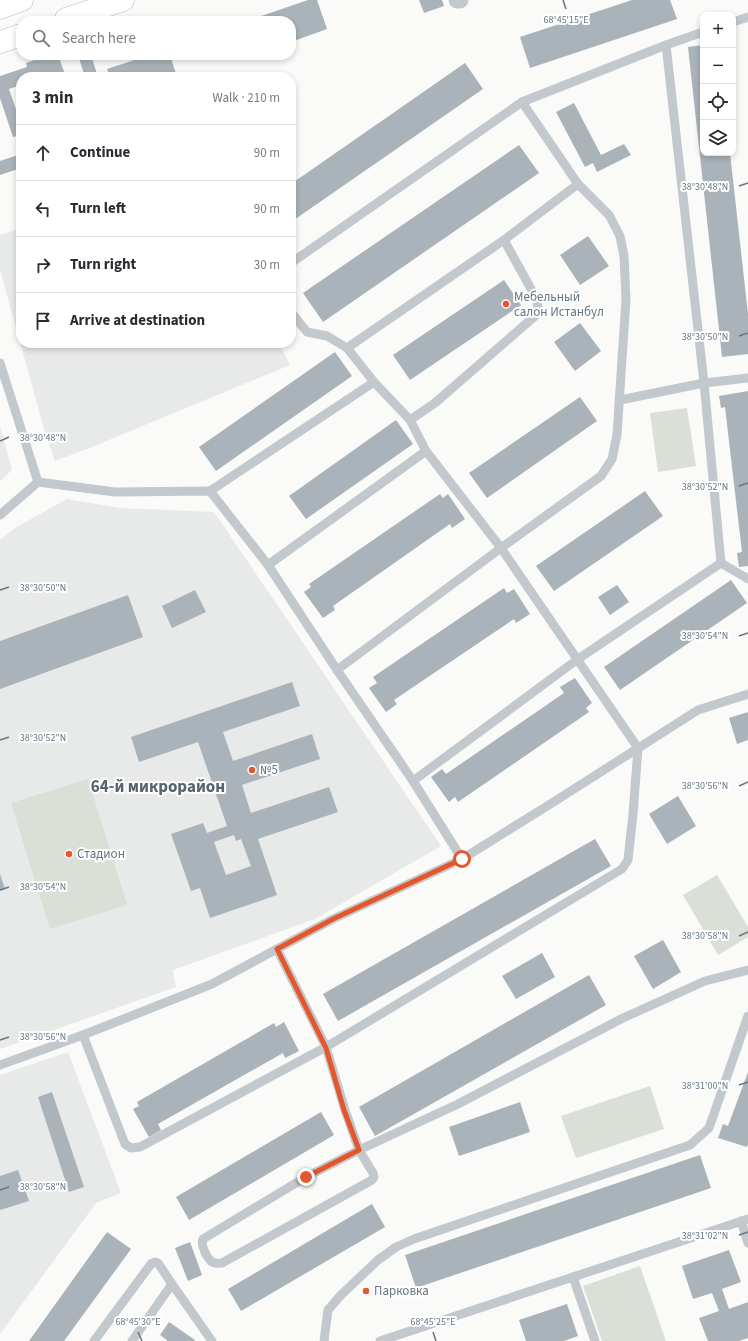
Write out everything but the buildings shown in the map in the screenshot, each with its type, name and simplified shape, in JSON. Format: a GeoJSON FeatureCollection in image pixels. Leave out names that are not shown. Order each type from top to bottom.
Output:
{"type":"FeatureCollection","features":[{"type":"Feature","properties":{"kind":"main road"},"geometry":{"type":"LineString","coordinates":[[0,8],[22,0]]}},
{"type":"Feature","properties":{"kind":"main road"},"geometry":{"type":"LineString","coordinates":[[71,16],[98,0]]}},
{"type":"Feature","properties":{"kind":"main road"},"geometry":{"type":"LineString","coordinates":[[76,16],[123,0]]}},
{"type":"Feature","properties":{"kind":"main road"},"geometry":{"type":"LineString","coordinates":[[0,42],[16,37]]}},
{"type":"Feature","properties":{"kind":"lane"},"geometry":{"type":"LineString","coordinates":[[736,21],[748,17]]}},
{"type":"Feature","properties":{"kind":"lane"},"geometry":{"type":"LineString","coordinates":[[296,260],[522,102],[700,33]]}},
{"type":"Feature","properties":{"kind":"lane"},"geometry":{"type":"LineString","coordinates":[[666,45],[704,384],[720,563]]}},
{"type":"Feature","properties":{"kind":"lane"},"geometry":{"type":"LineString","coordinates":[[337,670],[601,476],[612,459],[617,436],[626,299],[624,256],[620,236],[609,215],[578,184],[522,102]]}},
{"type":"Feature","properties":{"kind":"lane"},"geometry":{"type":"LineString","coordinates":[[347,348],[504,240],[578,184]]}},
{"type":"Feature","properties":{"kind":"lane"},"geometry":{"type":"LineString","coordinates":[[410,420],[435,403],[535,316],[538,307],[536,298],[504,240]]}},
{"type":"Feature","properties":{"kind":"lane"},"geometry":{"type":"LineString","coordinates":[[83,1035],[125,1144],[131,1148],[140,1147],[326,1048],[622,870],[628,860],[638,748],[501,548],[426,451],[410,420],[374,382],[347,348],[327,336],[307,332],[296,318]]}},
{"type":"Feature","properties":{"kind":"lane"},"geometry":{"type":"LineString","coordinates":[[0,363],[38,482]]}},
{"type":"Feature","properties":{"kind":"lane"},"geometry":{"type":"LineString","coordinates":[[620,400],[704,384],[748,378]]}},
{"type":"Feature","properties":{"kind":"lane"},"geometry":{"type":"LineString","coordinates":[[0,515],[38,482],[115,492],[210,491],[374,382]]}},
{"type":"Feature","properties":{"kind":"lane"},"geometry":{"type":"LineString","coordinates":[[268,565],[426,451]]}},
{"type":"Feature","properties":{"kind":"lane"},"geometry":{"type":"LineString","coordinates":[[210,491],[268,565],[412,780],[462,859]]}},
{"type":"Feature","properties":{"kind":"lane"},"geometry":{"type":"LineString","coordinates":[[720,563],[748,579]]}},
{"type":"Feature","properties":{"kind":"lane"},"geometry":{"type":"LineString","coordinates":[[412,780],[578,659],[720,563]]}},
{"type":"Feature","properties":{"kind":"lane"},"geometry":{"type":"LineString","coordinates":[[0,1065],[83,1035],[212,984],[333,919],[462,859],[698,710],[748,694]]}},
{"type":"Feature","properties":{"kind":"lane"},"geometry":{"type":"LineString","coordinates":[[277,949],[326,1048],[344,1110],[359,1150],[374,1177],[372,1180],[222,1263],[216,1264],[212,1262],[202,1246],[202,1239],[306,1177],[359,1150],[458,1104],[623,1018],[705,981],[748,970]]}},
{"type":"Feature","properties":{"kind":"lane"},"geometry":{"type":"LineString","coordinates":[[324,1341],[328,1310],[359,1277],[378,1260],[396,1247],[422,1236],[690,1145],[709,1128],[748,1016]]}},
{"type":"Feature","properties":{"kind":"lane"},"geometry":{"type":"LineString","coordinates":[[380,1341],[745,1220],[748,1243]]}},
{"type":"Feature","properties":{"kind":"lane"},"geometry":{"type":"LineString","coordinates":[[94,1341],[151,1264],[155,1262],[158,1264],[212,1341]]}},
{"type":"Feature","properties":{"kind":"lane"},"geometry":{"type":"LineString","coordinates":[[573,1277],[595,1341]]}},
{"type":"Feature","properties":{"kind":"lane"},"geometry":{"type":"LineString","coordinates":[[132,1341],[172,1284]]}},
{"type":"Feature","properties":{"kind":"lane"},"geometry":{"type":"LineString","coordinates":[[405,1332],[408,1341]]}},
{"type":"Feature","properties":{"kind":"shaded area"},"geometry":{"type":"Polygon","coordinates":[[[16,230],[16,328],[0,270],[0,235],[16,230]]]}},
{"type":"Feature","properties":{"kind":"shaded area"},"geometry":{"type":"Polygon","coordinates":[[[22,348],[282,348],[290,365],[55,461],[46,436],[22,348]]]}},
{"type":"Feature","properties":{"kind":"shaded area"},"geometry":{"type":"Polygon","coordinates":[[[687,408],[696,466],[658,472],[650,413],[687,408]]]}},
{"type":"Feature","properties":{"kind":"shaded area"},"geometry":{"type":"Polygon","coordinates":[[[0,426],[12,470],[0,481],[0,426]]]}},
{"type":"Feature","properties":{"kind":"shaded area"},"geometry":{"type":"Polygon","coordinates":[[[67,499],[120,508],[214,512],[441,846],[315,919],[173,970],[176,987],[0,1049],[0,540],[15,528],[67,499]]]}},
{"type":"Feature","properties":{"kind":"shaded area","name":"Стадион"},"geometry":{"type":"Polygon","coordinates":[[[88,779],[127,905],[50,929],[11,803],[88,779]]]}},
{"type":"Feature","properties":{"kind":"shaded area"},"geometry":{"type":"Polygon","coordinates":[[[717,875],[748,927],[748,937],[718,955],[683,895],[717,875]]]}},
{"type":"Feature","properties":{"kind":"shaded area"},"geometry":{"type":"Polygon","coordinates":[[[68,1052],[121,1193],[96,1203],[0,1334],[0,1075],[68,1052]]]}},
{"type":"Feature","properties":{"kind":"shaded area"},"geometry":{"type":"Polygon","coordinates":[[[650,1086],[664,1129],[576,1158],[561,1116],[650,1086]]]}},
{"type":"Feature","properties":{"kind":"shaded area"},"geometry":{"type":"Polygon","coordinates":[[[640,1266],[666,1341],[602,1341],[583,1286],[640,1266]]]}},
{"type":"Feature","properties":{"kind":"place","name":"Мебельный салон Истанбул"},"geometry":{"type":"Point","coordinates":[506,304]}},
{"type":"Feature","properties":{"kind":"place","name":"№5"},"geometry":{"type":"Point","coordinates":[252,770]}},
{"type":"Feature","properties":{"kind":"place","name":"Стадион"},"geometry":{"type":"Point","coordinates":[69,854]}},
{"type":"Feature","properties":{"kind":"place","name":"Парковка"},"geometry":{"type":"Point","coordinates":[366,1291]}},
{"type":"Feature","properties":{"kind":"district","name":"64-й микрорайон"},"geometry":{"type":"Point","coordinates":[158,787]}},
{"type":"Feature","properties":{"kind":"route"},"geometry":{"type":"LineString","coordinates":[[306,1177],[359,1150],[344,1110],[326,1048],[277,949],[333,919],[462,859]]}}]}
